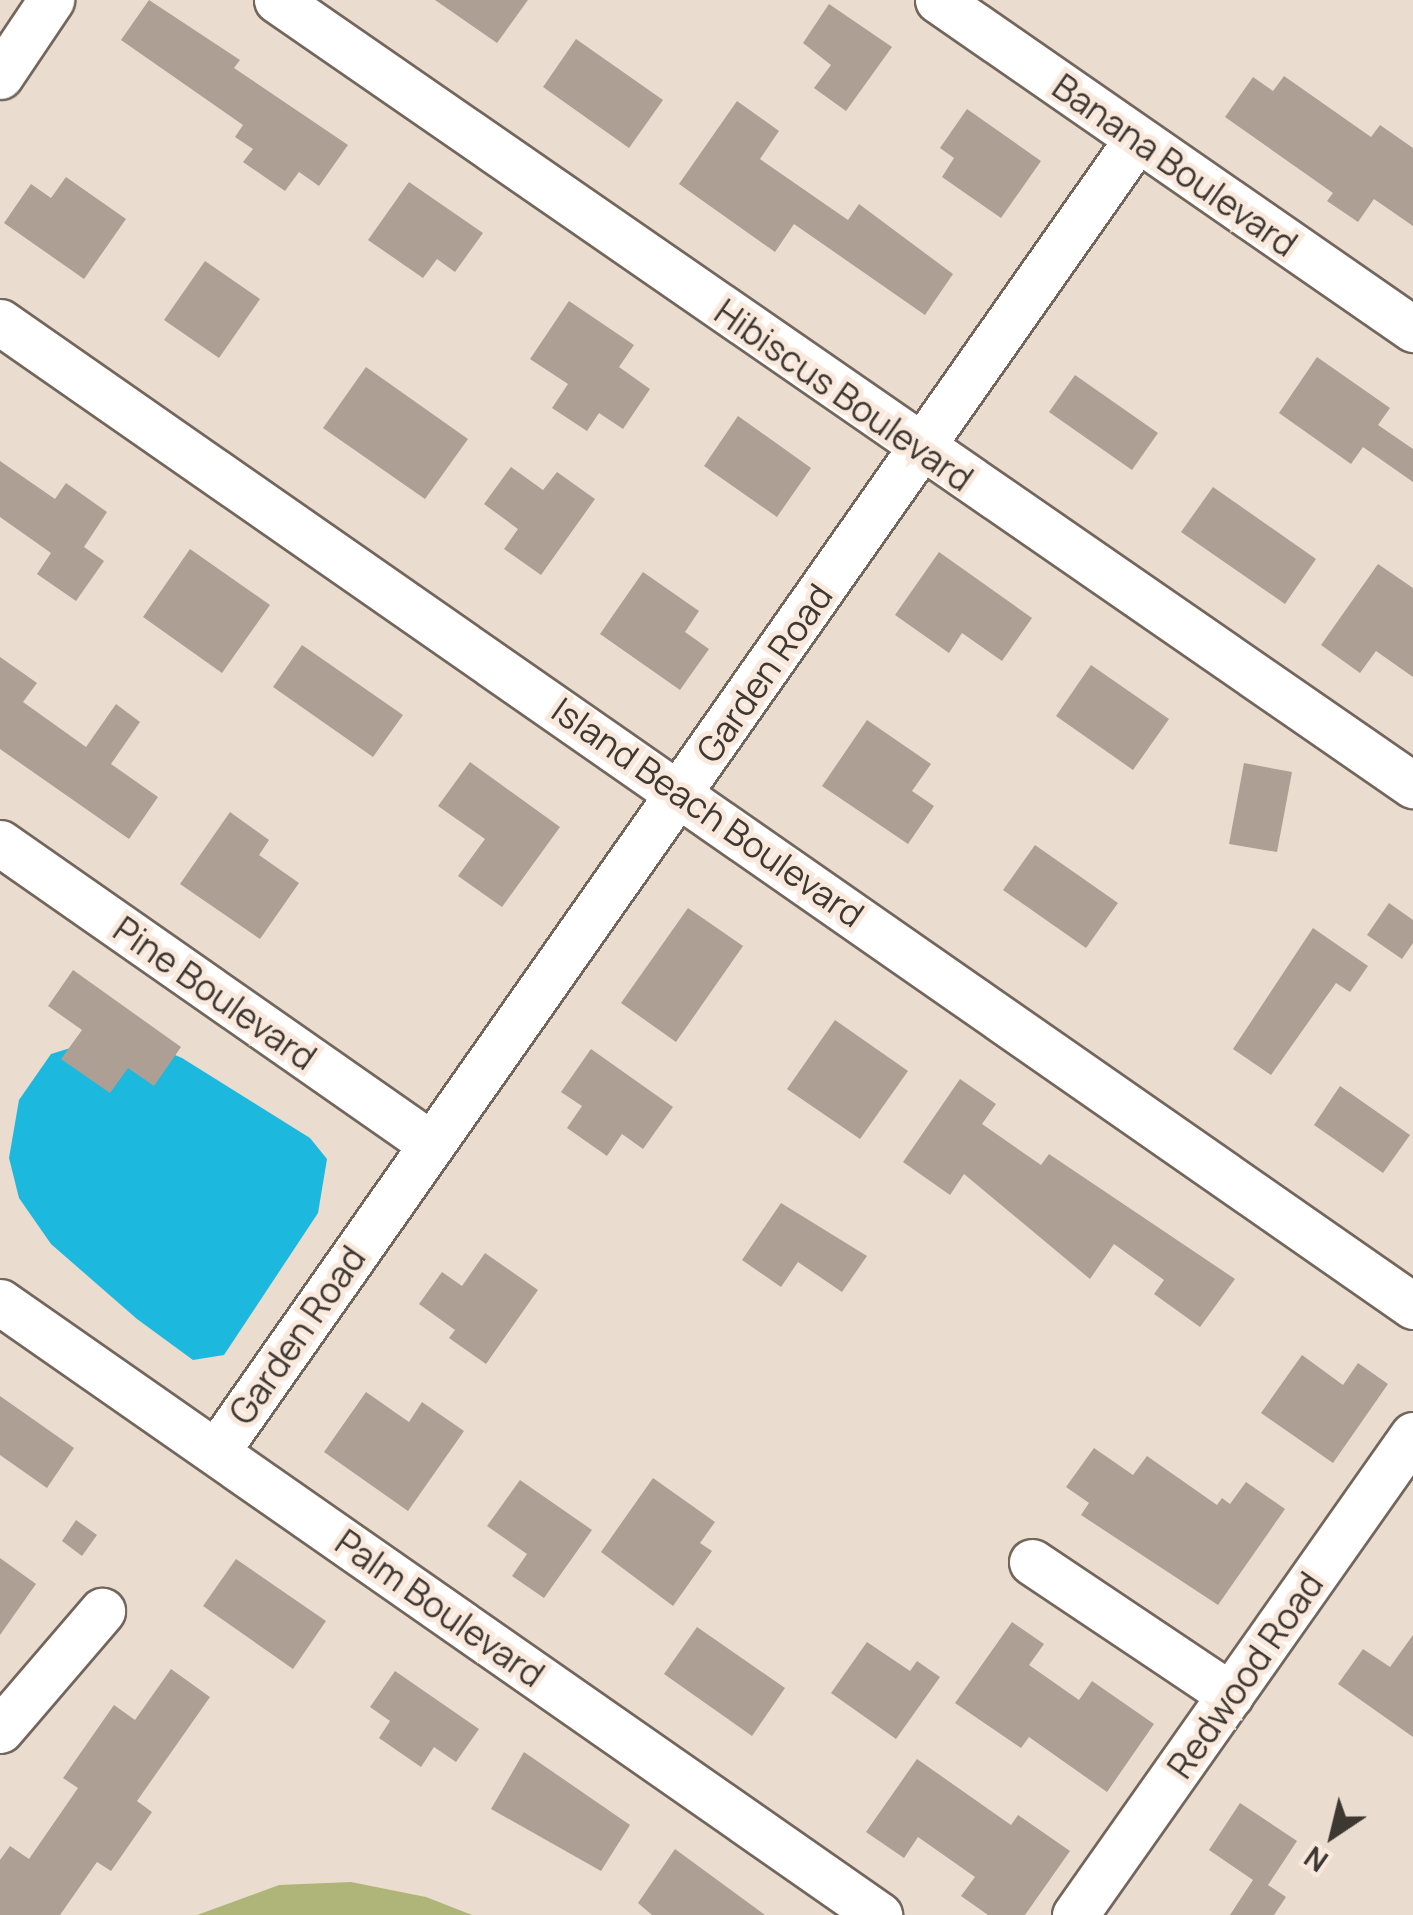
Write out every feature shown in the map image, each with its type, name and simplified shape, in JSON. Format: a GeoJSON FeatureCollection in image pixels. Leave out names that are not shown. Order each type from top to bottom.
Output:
{"type":"FeatureCollection","features":[{"type":"Feature","properties":{"kind":"street"},"geometry":{"type":"LineString","coordinates":[[0,76],[51,0]]}},
{"type":"Feature","properties":{"kind":"street","name":"Hibiscus Boulevard"},"geometry":{"type":"LineString","coordinates":[[277,0],[1413,786]]}},
{"type":"Feature","properties":{"kind":"street","name":"Banana Boulevard"},"geometry":{"type":"LineString","coordinates":[[938,0],[1413,329]]}},
{"type":"Feature","properties":{"kind":"street","name":"Garden Road"},"geometry":{"type":"LineString","coordinates":[[216,1452],[1137,139]]}},
{"type":"Feature","properties":{"kind":"street","name":"Island Beach Boulevard"},"geometry":{"type":"LineString","coordinates":[[0,322],[681,792],[1413,1306]]}},
{"type":"Feature","properties":{"kind":"street","name":"Pine Boulevard"},"geometry":{"type":"LineString","coordinates":[[0,843],[430,1144]]}},
{"type":"Feature","properties":{"kind":"street","name":"Palm Boulevard"},"geometry":{"type":"LineString","coordinates":[[0,1302],[879,1915]]}},
{"type":"Feature","properties":{"kind":"street","name":"Redwood Road"},"geometry":{"type":"LineString","coordinates":[[1075,1915],[1413,1435]]}},
{"type":"Feature","properties":{"kind":"street"},"geometry":{"type":"LineString","coordinates":[[1032,1562],[1231,1695]]}},
{"type":"Feature","properties":{"kind":"street"},"geometry":{"type":"LineString","coordinates":[[0,1730],[102,1612]]}},
{"type":"Feature","properties":{"kind":"green space"},"geometry":{"type":"Polygon","coordinates":[[[351,1882],[426,1897],[472,1915],[197,1915],[279,1885],[351,1882]]]}},
{"type":"Feature","properties":{"kind":"water"},"geometry":{"type":"Polygon","coordinates":[[[122,1032],[182,1058],[310,1138],[327,1159],[318,1213],[224,1355],[193,1360],[137,1319],[51,1244],[19,1198],[9,1158],[19,1100],[51,1054],[122,1032]]]}},
{"type":"Feature","properties":{"kind":"building"},"geometry":{"type":"Polygon","coordinates":[[[149,0],[240,60],[234,68],[348,145],[319,186],[299,172],[285,191],[243,162],[253,149],[235,137],[243,125],[121,40],[149,0]]]}},
{"type":"Feature","properties":{"kind":"building"},"geometry":{"type":"Polygon","coordinates":[[[435,0],[528,0],[497,43],[435,0]]]}},
{"type":"Feature","properties":{"kind":"building"},"geometry":{"type":"Polygon","coordinates":[[[829,4],[892,47],[846,111],[814,88],[831,65],[803,43],[829,4]]]}},
{"type":"Feature","properties":{"kind":"building"},"geometry":{"type":"Polygon","coordinates":[[[576,39],[663,100],[629,148],[543,87],[576,39]]]}},
{"type":"Feature","properties":{"kind":"building"},"geometry":{"type":"Polygon","coordinates":[[[1284,76],[1371,137],[1380,125],[1413,148],[1413,226],[1374,199],[1358,222],[1327,201],[1333,193],[1225,117],[1253,77],[1273,91],[1284,76]]]}},
{"type":"Feature","properties":{"kind":"building"},"geometry":{"type":"Polygon","coordinates":[[[737,101],[779,131],[760,159],[848,220],[859,204],[953,274],[925,315],[794,224],[775,252],[679,184],[737,101]]]}},
{"type":"Feature","properties":{"kind":"building"},"geometry":{"type":"Polygon","coordinates":[[[967,109],[1041,161],[1001,218],[942,177],[954,158],[940,148],[967,109]]]}},
{"type":"Feature","properties":{"kind":"building"},"geometry":{"type":"Polygon","coordinates":[[[66,177],[126,219],[84,279],[4,223],[31,184],[51,198],[66,177]]]}},
{"type":"Feature","properties":{"kind":"building"},"geometry":{"type":"Polygon","coordinates":[[[409,182],[483,233],[455,272],[437,259],[423,278],[368,240],[409,182]]]}},
{"type":"Feature","properties":{"kind":"building"},"geometry":{"type":"Polygon","coordinates":[[[205,261],[260,299],[219,358],[164,320],[205,261]]]}},
{"type":"Feature","properties":{"kind":"building"},"geometry":{"type":"Polygon","coordinates":[[[569,301],[634,345],[619,367],[650,389],[623,429],[599,413],[587,431],[552,408],[568,384],[530,359],[569,301]]]}},
{"type":"Feature","properties":{"kind":"building"},"geometry":{"type":"Polygon","coordinates":[[[1317,357],[1390,408],[1378,425],[1413,449],[1413,482],[1363,447],[1351,464],[1279,413],[1317,357]]]}},
{"type":"Feature","properties":{"kind":"building"},"geometry":{"type":"Polygon","coordinates":[[[366,367],[468,439],[425,499],[323,428],[366,367]]]}},
{"type":"Feature","properties":{"kind":"building"},"geometry":{"type":"Polygon","coordinates":[[[1075,375],[1158,433],[1132,470],[1049,412],[1075,375]]]}},
{"type":"Feature","properties":{"kind":"building"},"geometry":{"type":"Polygon","coordinates":[[[738,416],[811,468],[777,517],[704,466],[738,416]]]}},
{"type":"Feature","properties":{"kind":"building"},"geometry":{"type":"Polygon","coordinates":[[[0,461],[55,499],[66,483],[107,512],[84,547],[104,561],[76,601],[37,574],[51,553],[0,517],[0,461]]]}},
{"type":"Feature","properties":{"kind":"building"},"geometry":{"type":"Polygon","coordinates":[[[511,467],[543,490],[557,472],[595,499],[541,575],[504,549],[518,529],[484,504],[511,467]]]}},
{"type":"Feature","properties":{"kind":"building"},"geometry":{"type":"Polygon","coordinates":[[[1213,487],[1316,559],[1285,604],[1181,532],[1213,487]]]}},
{"type":"Feature","properties":{"kind":"building"},"geometry":{"type":"Polygon","coordinates":[[[190,549],[270,605],[222,673],[143,617],[190,549]]]}},
{"type":"Feature","properties":{"kind":"building"},"geometry":{"type":"Polygon","coordinates":[[[939,552],[1032,618],[1002,661],[962,633],[949,653],[895,615],[939,552]]]}},
{"type":"Feature","properties":{"kind":"building"},"geometry":{"type":"Polygon","coordinates":[[[1378,564],[1413,588],[1413,677],[1376,651],[1360,673],[1321,645],[1378,564]]]}},
{"type":"Feature","properties":{"kind":"building"},"geometry":{"type":"Polygon","coordinates":[[[643,572],[699,611],[685,632],[709,649],[680,690],[600,634],[643,572]]]}},
{"type":"Feature","properties":{"kind":"building"},"geometry":{"type":"Polygon","coordinates":[[[302,645],[403,715],[373,757],[273,687],[302,645]]]}},
{"type":"Feature","properties":{"kind":"building"},"geometry":{"type":"Polygon","coordinates":[[[0,657],[37,683],[23,702],[86,747],[116,704],[140,722],[111,764],[158,797],[129,839],[0,749],[0,657]]]}},
{"type":"Feature","properties":{"kind":"building"},"geometry":{"type":"Polygon","coordinates":[[[1091,665],[1169,719],[1133,770],[1056,716],[1091,665]]]}},
{"type":"Feature","properties":{"kind":"building"},"geometry":{"type":"Polygon","coordinates":[[[867,720],[931,764],[912,791],[934,806],[908,844],[822,786],[867,720]]]}},
{"type":"Feature","properties":{"kind":"building"},"geometry":{"type":"Polygon","coordinates":[[[470,762],[560,827],[502,907],[458,876],[485,839],[438,806],[470,762]]]}},
{"type":"Feature","properties":{"kind":"building"},"geometry":{"type":"Polygon","coordinates":[[[1244,763],[1292,772],[1277,852],[1229,844],[1244,763]]]}},
{"type":"Feature","properties":{"kind":"building"},"geometry":{"type":"Polygon","coordinates":[[[230,812],[269,840],[259,855],[299,883],[260,939],[180,884],[230,812]]]}},
{"type":"Feature","properties":{"kind":"building"},"geometry":{"type":"Polygon","coordinates":[[[1035,845],[1118,903],[1086,948],[1003,890],[1035,845]]]}},
{"type":"Feature","properties":{"kind":"building"},"geometry":{"type":"Polygon","coordinates":[[[1389,903],[1413,920],[1413,943],[1402,959],[1367,935],[1389,903]]]}},
{"type":"Feature","properties":{"kind":"building"},"geometry":{"type":"Polygon","coordinates":[[[688,908],[743,946],[676,1042],[621,1003],[688,908]]]}},
{"type":"Feature","properties":{"kind":"building"},"geometry":{"type":"Polygon","coordinates":[[[1313,928],[1368,966],[1350,992],[1336,983],[1271,1075],[1233,1049],[1313,928]]]}},
{"type":"Feature","properties":{"kind":"building"},"geometry":{"type":"Polygon","coordinates":[[[73,970],[181,1047],[154,1086],[128,1068],[110,1093],[61,1059],[82,1030],[48,1006],[73,970]]]}},
{"type":"Feature","properties":{"kind":"building"},"geometry":{"type":"Polygon","coordinates":[[[835,1020],[908,1071],[860,1139],[787,1089],[835,1020]]]}},
{"type":"Feature","properties":{"kind":"building"},"geometry":{"type":"Polygon","coordinates":[[[591,1049],[673,1107],[643,1149],[622,1134],[607,1156],[567,1128],[582,1106],[561,1092],[591,1049]]]}},
{"type":"Feature","properties":{"kind":"building"},"geometry":{"type":"Polygon","coordinates":[[[960,1079],[996,1104],[982,1124],[1041,1165],[1049,1154],[1235,1279],[1200,1327],[1154,1294],[1164,1280],[1114,1244],[1090,1279],[964,1174],[950,1195],[903,1162],[960,1079]]]}},
{"type":"Feature","properties":{"kind":"building"},"geometry":{"type":"Polygon","coordinates":[[[1340,1086],[1410,1135],[1383,1173],[1314,1125],[1340,1086]]]}},
{"type":"Feature","properties":{"kind":"building"},"geometry":{"type":"Polygon","coordinates":[[[781,1203],[867,1256],[842,1292],[798,1262],[781,1287],[742,1260],[781,1203]]]}},
{"type":"Feature","properties":{"kind":"building"},"geometry":{"type":"Polygon","coordinates":[[[485,1253],[538,1290],[486,1364],[449,1338],[455,1330],[419,1304],[442,1272],[462,1286],[485,1253]]]}},
{"type":"Feature","properties":{"kind":"building"},"geometry":{"type":"Polygon","coordinates":[[[1302,1355],[1343,1385],[1358,1363],[1388,1384],[1333,1463],[1261,1413],[1302,1355]]]}},
{"type":"Feature","properties":{"kind":"building"},"geometry":{"type":"Polygon","coordinates":[[[366,1392],[409,1422],[422,1402],[464,1431],[408,1511],[324,1452],[366,1392]]]}},
{"type":"Feature","properties":{"kind":"building"},"geometry":{"type":"Polygon","coordinates":[[[0,1396],[74,1448],[47,1488],[0,1455],[0,1396]]]}},
{"type":"Feature","properties":{"kind":"building"},"geometry":{"type":"Polygon","coordinates":[[[1094,1448],[1133,1475],[1147,1456],[1217,1505],[1222,1498],[1230,1504],[1246,1482],[1285,1509],[1218,1605],[1081,1515],[1089,1503],[1066,1487],[1094,1448]]]}},
{"type":"Feature","properties":{"kind":"building"},"geometry":{"type":"Polygon","coordinates":[[[653,1478],[715,1522],[700,1543],[712,1551],[673,1606],[601,1552],[653,1478]]]}},
{"type":"Feature","properties":{"kind":"building"},"geometry":{"type":"Polygon","coordinates":[[[520,1480],[592,1530],[544,1598],[512,1576],[527,1554],[487,1526],[520,1480]]]}},
{"type":"Feature","properties":{"kind":"building"},"geometry":{"type":"Polygon","coordinates":[[[76,1520],[97,1535],[82,1556],[62,1541],[76,1520]]]}},
{"type":"Feature","properties":{"kind":"building"},"geometry":{"type":"Polygon","coordinates":[[[0,1558],[36,1584],[0,1635],[0,1558]]]}},
{"type":"Feature","properties":{"kind":"building"},"geometry":{"type":"Polygon","coordinates":[[[236,1559],[326,1621],[293,1669],[203,1606],[236,1559]]]}},
{"type":"Feature","properties":{"kind":"building"},"geometry":{"type":"Polygon","coordinates":[[[1012,1622],[1044,1644],[1029,1665],[1079,1700],[1092,1681],[1154,1724],[1107,1792],[1029,1737],[1021,1748],[955,1703],[1012,1622]]]}},
{"type":"Feature","properties":{"kind":"building"},"geometry":{"type":"Polygon","coordinates":[[[697,1627],[785,1688],[752,1736],[664,1674],[697,1627]]]}},
{"type":"Feature","properties":{"kind":"building"},"geometry":{"type":"Polygon","coordinates":[[[1413,1635],[1413,1737],[1338,1684],[1363,1649],[1390,1667],[1413,1635]]]}},
{"type":"Feature","properties":{"kind":"building"},"geometry":{"type":"Polygon","coordinates":[[[867,1642],[910,1671],[917,1661],[940,1677],[896,1739],[831,1693],[867,1642]]]}},
{"type":"Feature","properties":{"kind":"building"},"geometry":{"type":"Polygon","coordinates":[[[171,1669],[210,1697],[137,1801],[152,1812],[111,1871],[97,1862],[60,1915],[0,1915],[0,1860],[10,1846],[29,1859],[78,1788],[63,1778],[114,1705],[135,1720],[171,1669]]]}},
{"type":"Feature","properties":{"kind":"building"},"geometry":{"type":"Polygon","coordinates":[[[395,1671],[479,1729],[456,1762],[434,1747],[421,1767],[379,1738],[390,1721],[370,1707],[395,1671]]]}},
{"type":"Feature","properties":{"kind":"building"},"geometry":{"type":"Polygon","coordinates":[[[524,1752],[630,1825],[601,1871],[491,1809],[524,1752]]]}},
{"type":"Feature","properties":{"kind":"building"},"geometry":{"type":"Polygon","coordinates":[[[917,1759],[1011,1825],[1018,1815],[1070,1851],[1025,1915],[988,1915],[961,1896],[975,1877],[918,1837],[904,1858],[866,1832],[917,1759]]]}},
{"type":"Feature","properties":{"kind":"building"},"geometry":{"type":"Polygon","coordinates":[[[1240,1803],[1297,1841],[1268,1885],[1286,1897],[1274,1915],[1230,1915],[1253,1880],[1209,1850],[1240,1803]]]}},
{"type":"Feature","properties":{"kind":"building"},"geometry":{"type":"Polygon","coordinates":[[[675,1849],[765,1915],[652,1915],[638,1903],[675,1849]]]}}]}
